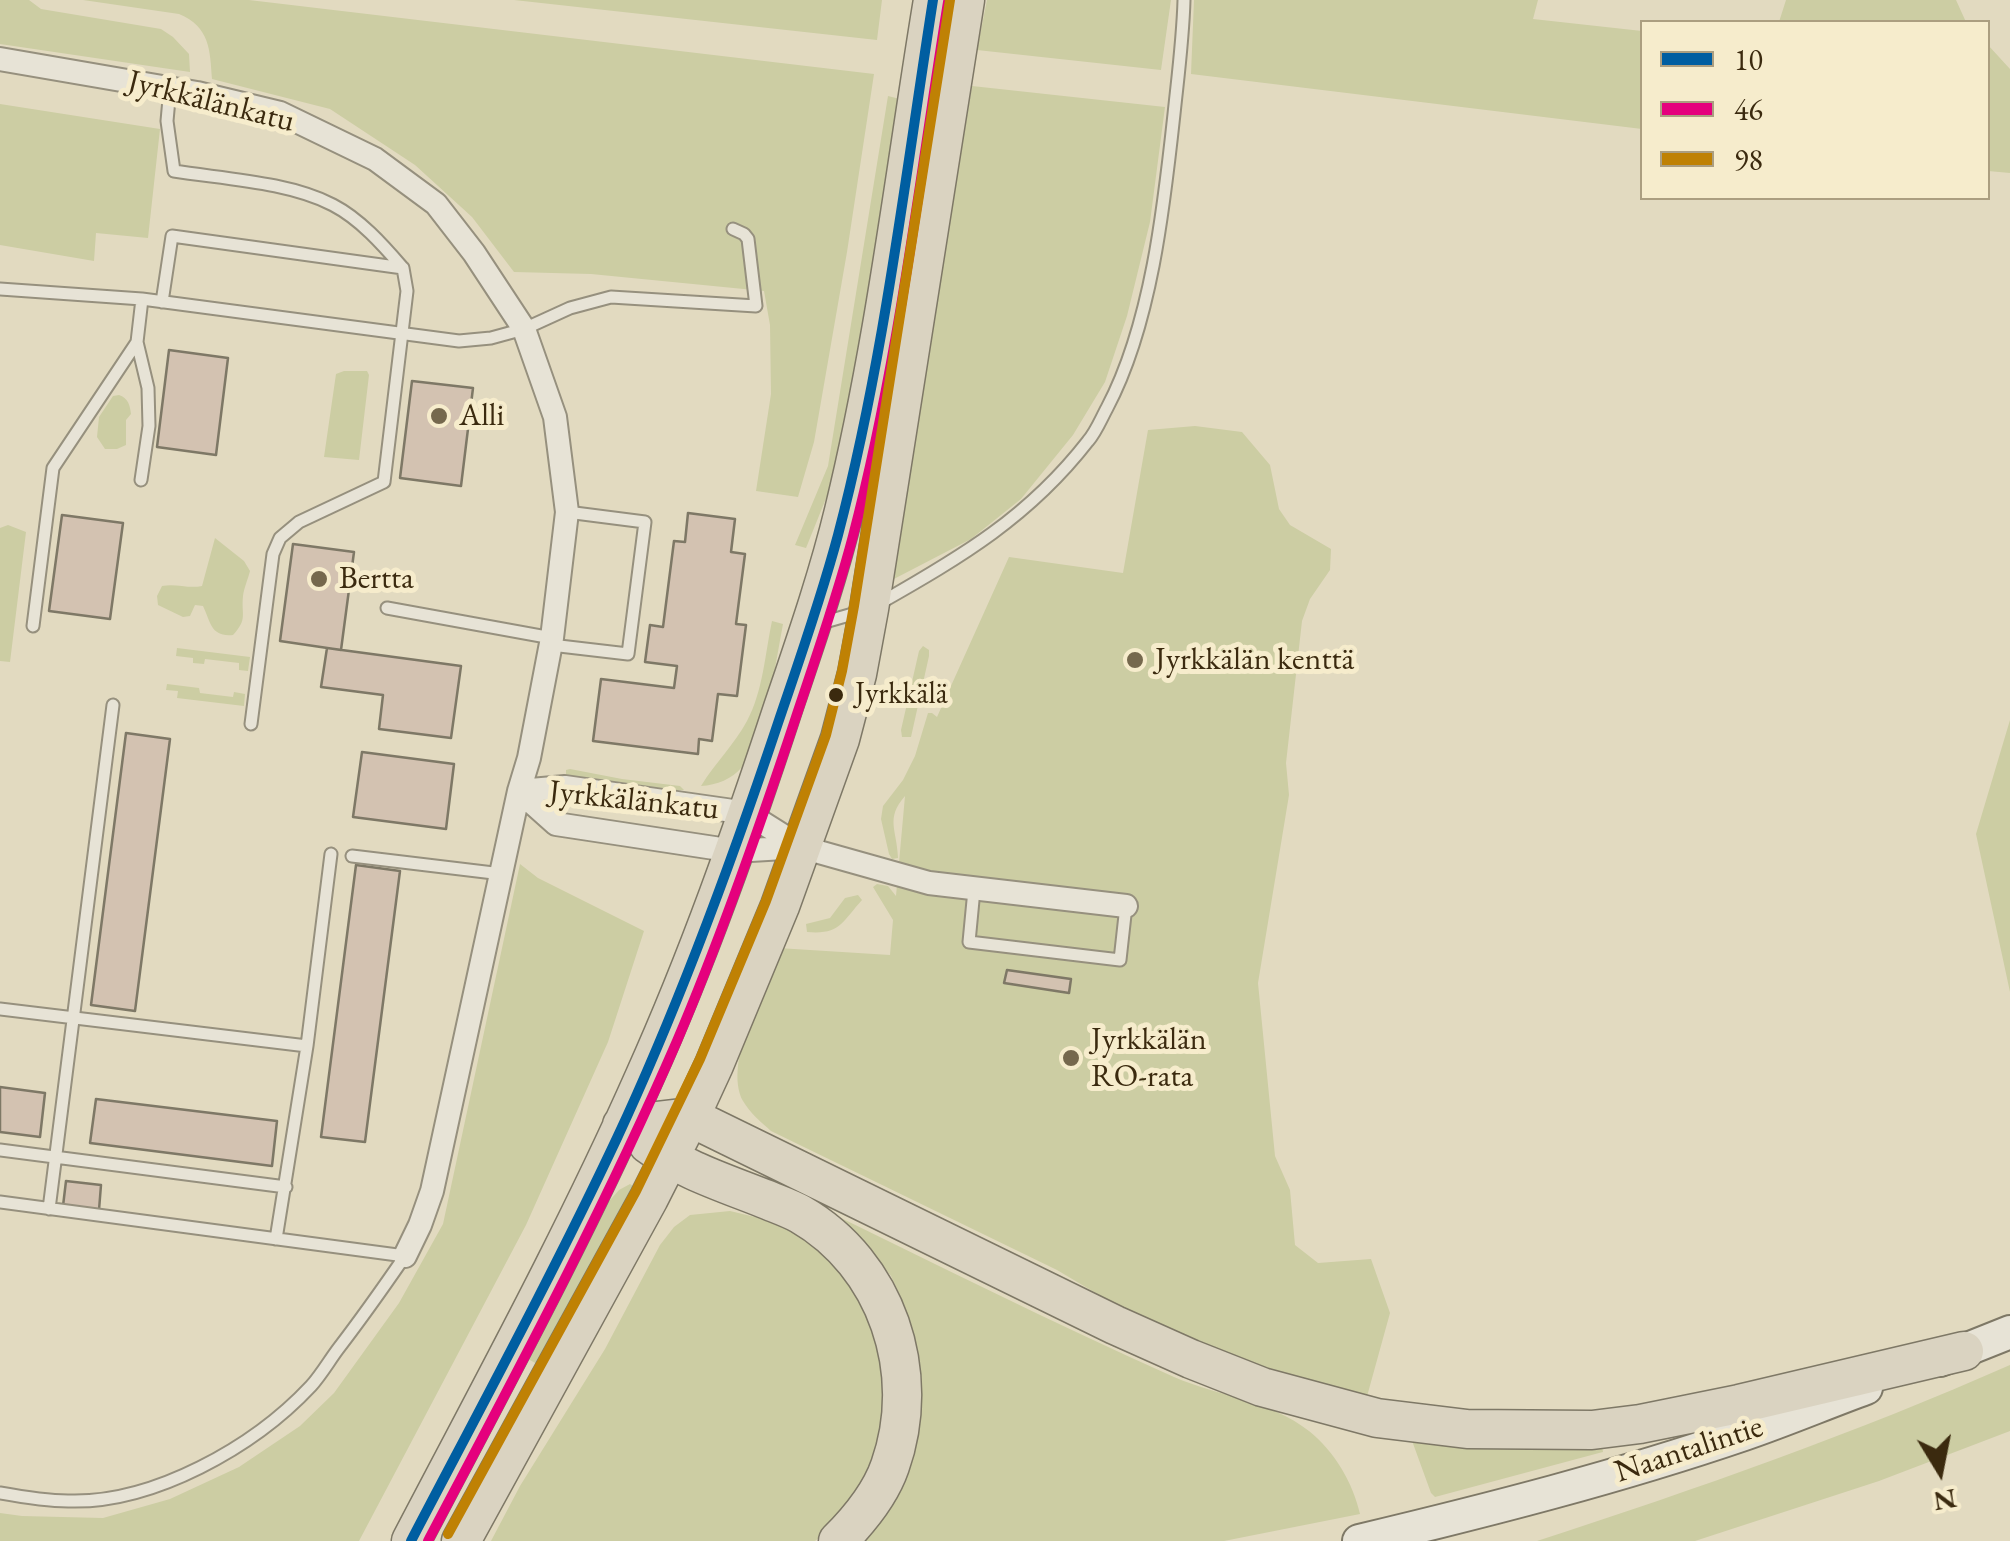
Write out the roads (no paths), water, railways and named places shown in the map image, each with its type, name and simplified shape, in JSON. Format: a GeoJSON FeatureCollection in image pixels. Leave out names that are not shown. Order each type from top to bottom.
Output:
{"type":"FeatureCollection","features":[{"type":"Feature","properties":{"kind":"main road"},"geometry":{"type":"LineString","coordinates":[[418,1526],[497,1379],[645,1076],[747,814],[810,626],[860,442],[932,0]]}},
{"type":"Feature","properties":{"kind":"main road"},"geometry":{"type":"LineString","coordinates":[[460,1541],[690,1117],[740,1004],[840,739],[869,609],[965,0]]}},
{"type":"Feature","properties":{"kind":"main road"},"geometry":{"type":"LineString","coordinates":[[622,1125],[690,1117],[1192,1359],[1262,1387],[1377,1418],[1467,1429],[1592,1430],[1739,1404],[1964,1351]]}},
{"type":"Feature","properties":{"kind":"main road"},"geometry":{"type":"LineString","coordinates":[[622,1125],[669,1160],[799,1213],[832,1236],[872,1284],[896,1338],[903,1398],[889,1470],[860,1518],[838,1541]]}},
{"type":"Feature","properties":{"kind":"main road","name":"Naantalintie"},"geometry":{"type":"LineString","coordinates":[[1359,1541],[1492,1510],[1664,1460],[2010,1332]]}},
{"type":"Feature","properties":{"kind":"main road"},"geometry":{"type":"LineString","coordinates":[[1455,1541],[1664,1460]]}},
{"type":"Feature","properties":{"kind":"street","name":"Jyrkkälänkatu"},"geometry":{"type":"LineString","coordinates":[[0,59],[170,88],[280,113],[375,159],[436,204],[474,252],[524,329],[555,417],[567,512],[552,641],[432,1191],[404,1256]]}},
{"type":"Feature","properties":{"kind":"street","name":"Jyrkkälänkatu"},"geometry":{"type":"LineString","coordinates":[[519,791],[565,787],[747,814],[801,847]]}},
{"type":"Feature","properties":{"kind":"street","name":"Jyrkkälänkatu"},"geometry":{"type":"LineString","coordinates":[[519,791],[556,824],[734,851],[801,847]]}},
{"type":"Feature","properties":{"kind":"street"},"geometry":{"type":"LineString","coordinates":[[801,847],[929,883],[1126,906]]}},
{"type":"Feature","properties":{"kind":"lane"},"geometry":{"type":"LineString","coordinates":[[810,626],[869,609],[986,540],[1028,508],[1092,438],[1117,390],[1134,344],[1160,227],[1184,0]]}},
{"type":"Feature","properties":{"kind":"lane"},"geometry":{"type":"LineString","coordinates":[[170,88],[167,121],[174,170],[301,191],[337,206],[378,240],[403,268],[407,290],[384,482],[299,522],[280,538],[273,554],[251,724]]}},
{"type":"Feature","properties":{"kind":"lane"},"geometry":{"type":"LineString","coordinates":[[0,288],[142,299],[459,341],[524,329],[570,308],[612,297],[756,306],[748,239],[733,229]]}},
{"type":"Feature","properties":{"kind":"lane"},"geometry":{"type":"LineString","coordinates":[[162,302],[172,236],[403,268]]}},
{"type":"Feature","properties":{"kind":"lane"},"geometry":{"type":"LineString","coordinates":[[140,480],[150,426],[148,388],[138,342],[142,299]]}},
{"type":"Feature","properties":{"kind":"lane"},"geometry":{"type":"LineString","coordinates":[[34,626],[52,468],[138,342]]}},
{"type":"Feature","properties":{"kind":"lane"},"geometry":{"type":"LineString","coordinates":[[386,608],[628,654],[644,522],[567,512]]}},
{"type":"Feature","properties":{"kind":"lane"},"geometry":{"type":"LineString","coordinates":[[49,1209],[112,706]]}},
{"type":"Feature","properties":{"kind":"lane"},"geometry":{"type":"LineString","coordinates":[[276,1239],[307,1046],[331,854]]}},
{"type":"Feature","properties":{"kind":"lane"},"geometry":{"type":"LineString","coordinates":[[352,856],[502,874]]}},
{"type":"Feature","properties":{"kind":"lane"},"geometry":{"type":"LineString","coordinates":[[974,890],[969,942],[1120,960],[1126,906]]}},
{"type":"Feature","properties":{"kind":"lane"},"geometry":{"type":"LineString","coordinates":[[0,1009],[307,1046]]}},
{"type":"Feature","properties":{"kind":"lane"},"geometry":{"type":"LineString","coordinates":[[0,1150],[286,1187]]}},
{"type":"Feature","properties":{"kind":"lane"},"geometry":{"type":"LineString","coordinates":[[0,1202],[404,1256],[311,1386],[244,1444],[213,1462],[144,1489],[94,1500],[69,1502],[0,1493]]}},
{"type":"Feature","properties":{"kind":"place","name":"Alli"},"geometry":{"type":"Point","coordinates":[439,416]}},
{"type":"Feature","properties":{"kind":"place","name":"Bertta"},"geometry":{"type":"Point","coordinates":[319,579]}},
{"type":"Feature","properties":{"kind":"place","name":"Jyrkkälän kenttä"},"geometry":{"type":"Point","coordinates":[1135,660]}},
{"type":"Feature","properties":{"kind":"place","name":"Jyrkkälä"},"geometry":{"type":"Point","coordinates":[836,695]}},
{"type":"Feature","properties":{"kind":"place","name":"Jyrkkälän RO-rata"},"geometry":{"type":"Point","coordinates":[1071,1058]}}]}
